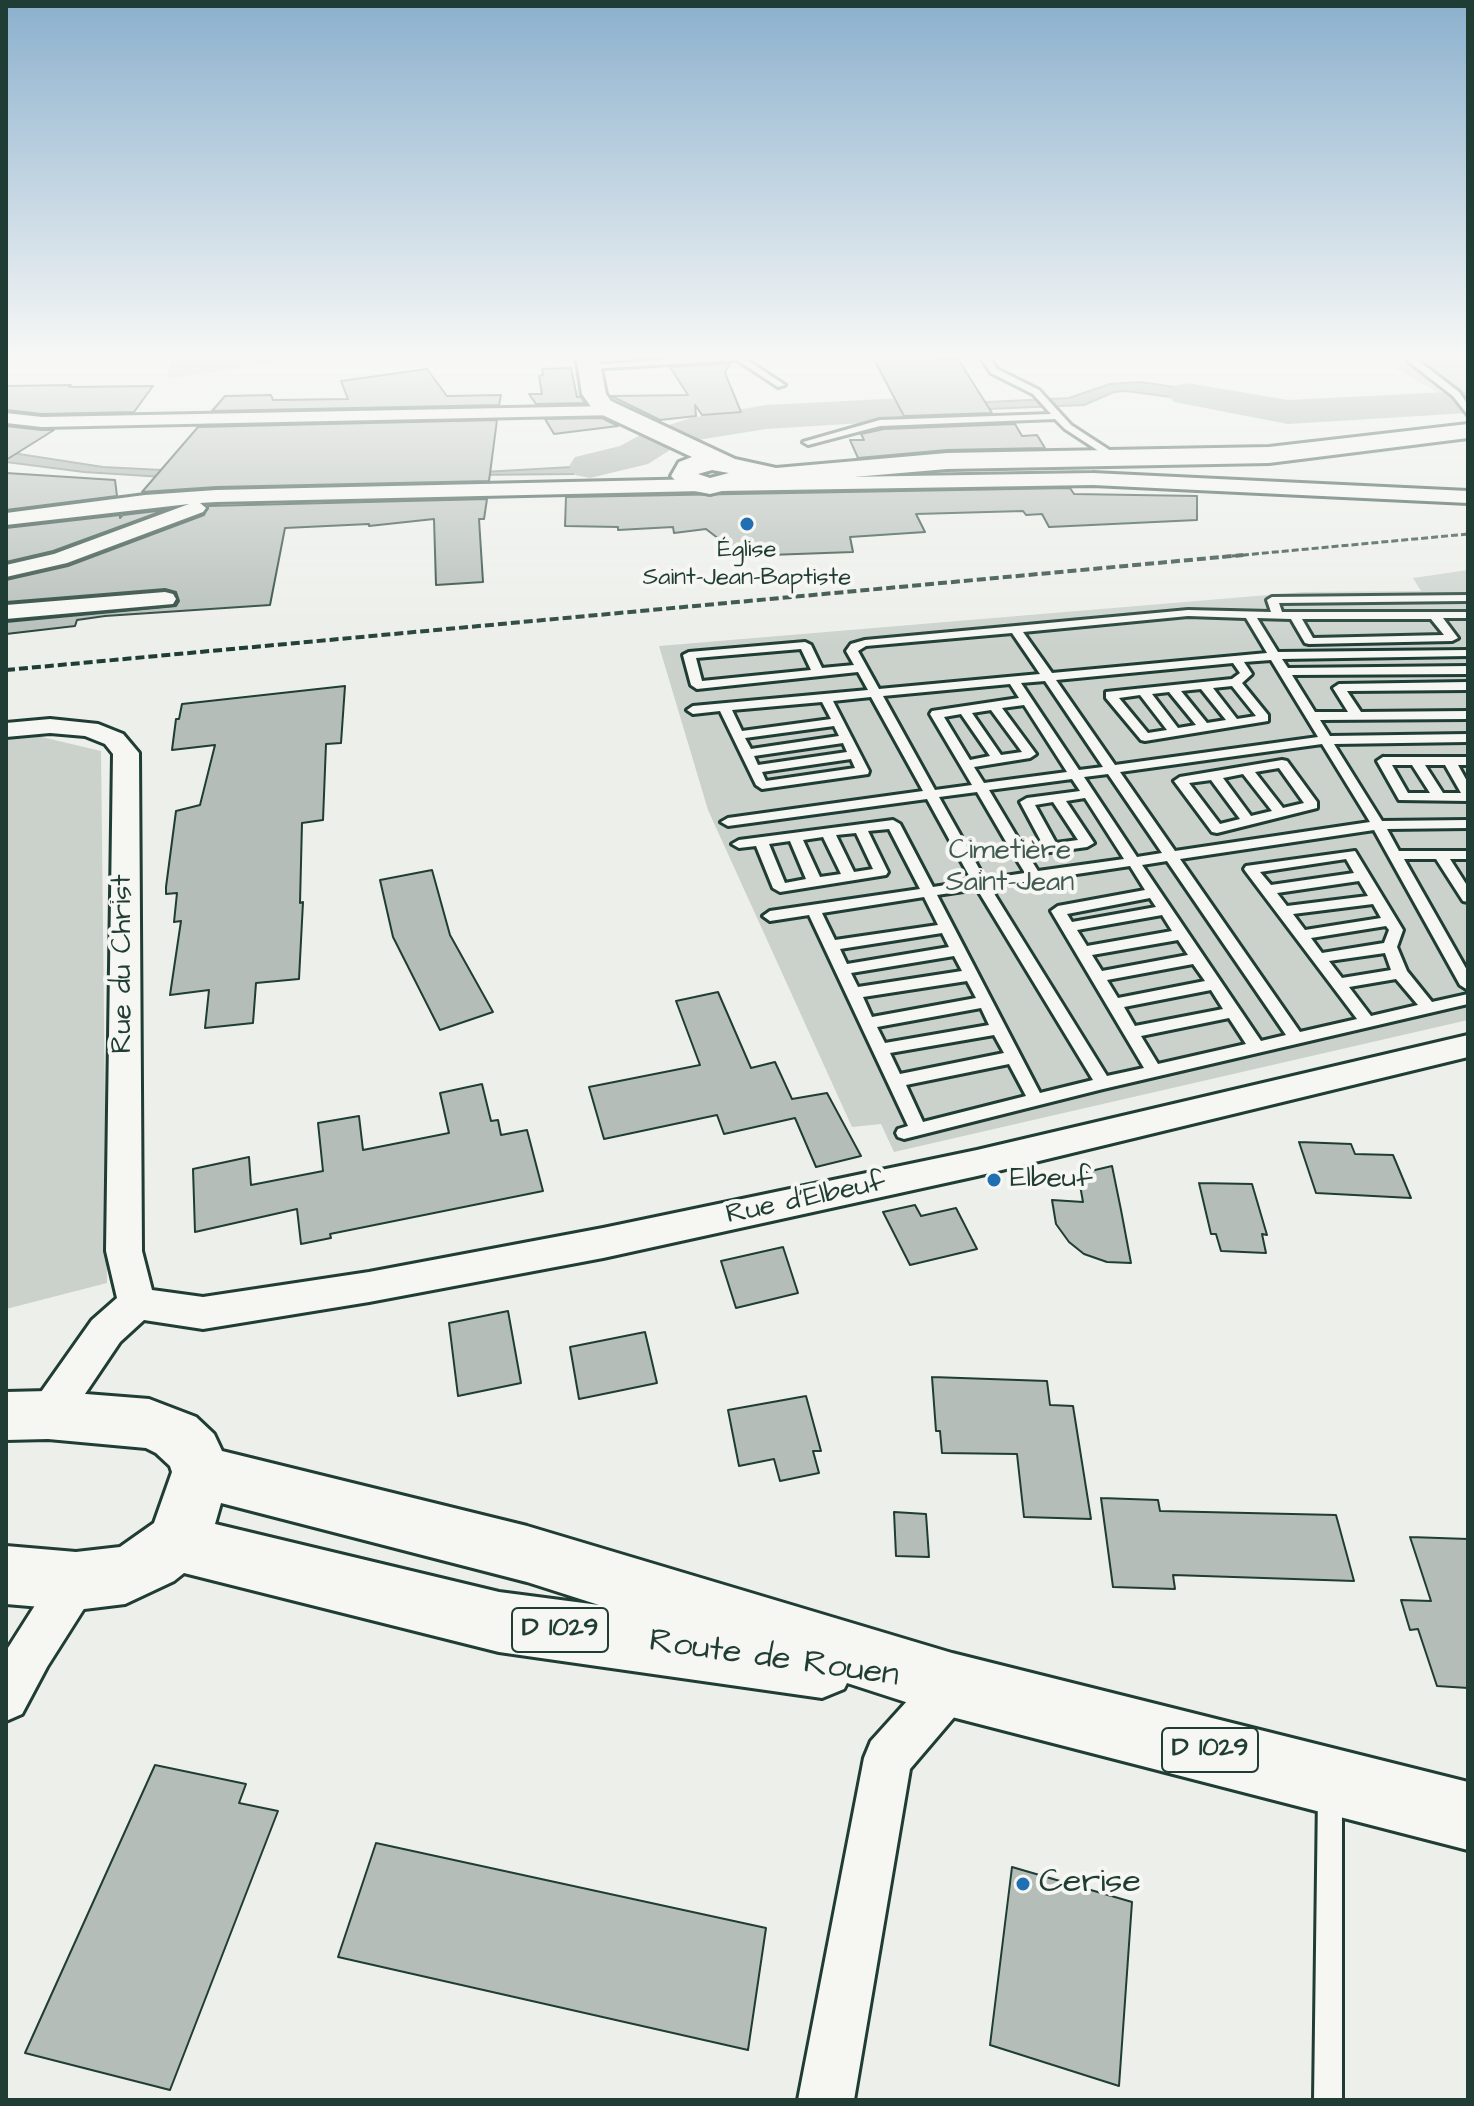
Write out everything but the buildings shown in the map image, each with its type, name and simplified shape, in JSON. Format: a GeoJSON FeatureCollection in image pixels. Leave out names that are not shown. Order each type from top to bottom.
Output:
{"type":"FeatureCollection","features":[{"type":"Feature","properties":{"kind":"main road"},"geometry":{"type":"LineString","coordinates":[[686,452],[708,468],[776,476],[947,461],[1302,452]]}},
{"type":"Feature","properties":{"kind":"main road"},"geometry":{"type":"LineString","coordinates":[[6,1575],[76,1581],[125,1575],[153,1561],[175,1543],[193,1505],[200,1472],[194,1452],[176,1435],[149,1424],[27,1416]]}},
{"type":"Feature","properties":{"kind":"main road","name":"Route de Rouen"},"geometry":{"type":"LineString","coordinates":[[200,1472],[527,1554],[952,1685],[1468,1816]]}},
{"type":"Feature","properties":{"kind":"main road","name":"Route de Rouen"},"geometry":{"type":"LineString","coordinates":[[175,1543],[499,1622],[952,1685]]}},
{"type":"Feature","properties":{"kind":"street"},"geometry":{"type":"LineString","coordinates":[[6,519],[145,501],[216,496],[619,485],[708,468],[757,487],[817,483],[1093,479],[1468,497]]}},
{"type":"Feature","properties":{"kind":"street"},"geometry":{"type":"LineString","coordinates":[[776,476],[817,483]]}},
{"type":"Feature","properties":{"kind":"street"},"geometry":{"type":"LineString","coordinates":[[6,571],[60,559],[186,513],[216,496]]}},
{"type":"Feature","properties":{"kind":"street"},"geometry":{"type":"LineString","coordinates":[[6,612],[165,599]]}},
{"type":"Feature","properties":{"kind":"street","name":"Rue du Christ"},"geometry":{"type":"LineString","coordinates":[[6,730],[50,726],[89,729],[114,739],[126,753],[124,1251],[137,1303]]}},
{"type":"Feature","properties":{"kind":"street","name":"Rue d'Elbeuf"},"geometry":{"type":"LineString","coordinates":[[137,1303],[203,1313],[369,1287],[603,1243],[992,1159],[1468,1046]]}},
{"type":"Feature","properties":{"kind":"street"},"geometry":{"type":"LineString","coordinates":[[27,1416],[106,1331],[137,1303]]}},
{"type":"Feature","properties":{"kind":"street"},"geometry":{"type":"LineString","coordinates":[[6,1698],[31,1651],[76,1581]]}},
{"type":"Feature","properties":{"kind":"street"},"geometry":{"type":"LineString","coordinates":[[826,2100],[888,1758],[952,1685]]}},
{"type":"Feature","properties":{"kind":"lane"},"geometry":{"type":"LineString","coordinates":[[1107,452],[1114,457]]}},
{"type":"Feature","properties":{"kind":"lane"},"geometry":{"type":"LineString","coordinates":[[1103,1083],[981,884],[852,651],[855,646],[865,643],[1188,613],[1250,616],[1278,616],[1295,616],[1322,616],[1348,616],[1374,616],[1468,613],[1467,595],[1272,600],[1278,616]]}},
{"type":"Feature","properties":{"kind":"lane"},"geometry":{"type":"LineString","coordinates":[[1407,615],[1425,639]]}},
{"type":"Feature","properties":{"kind":"lane"},"geometry":{"type":"LineString","coordinates":[[1295,616],[1309,641],[1452,638],[1434,615]]}},
{"type":"Feature","properties":{"kind":"lane"},"geometry":{"type":"LineString","coordinates":[[1250,616],[1378,825],[1468,985]]}},
{"type":"Feature","properties":{"kind":"lane"},"geometry":{"type":"LineString","coordinates":[[1322,616],[1337,640]]}},
{"type":"Feature","properties":{"kind":"lane"},"geometry":{"type":"LineString","coordinates":[[1348,616],[1364,640]]}},
{"type":"Feature","properties":{"kind":"lane"},"geometry":{"type":"LineString","coordinates":[[1374,616],[1431,701],[1464,739]]}},
{"type":"Feature","properties":{"kind":"lane"},"geometry":{"type":"LineString","coordinates":[[1016,630],[1175,857],[1297,1039]]}},
{"type":"Feature","properties":{"kind":"lane"},"geometry":{"type":"LineString","coordinates":[[818,672],[805,645],[689,655],[697,685],[860,668]]}},
{"type":"Feature","properties":{"kind":"lane"},"geometry":{"type":"LineString","coordinates":[[748,650],[758,679]]}},
{"type":"Feature","properties":{"kind":"lane"},"geometry":{"type":"LineString","coordinates":[[719,653],[730,681]]}},
{"type":"Feature","properties":{"kind":"lane"},"geometry":{"type":"LineString","coordinates":[[693,710],[1274,656],[1468,653]]}},
{"type":"Feature","properties":{"kind":"lane"},"geometry":{"type":"LineString","coordinates":[[1235,682],[1264,718],[1145,737],[1110,695],[1235,682],[1246,674],[1236,659]]}},
{"type":"Feature","properties":{"kind":"lane"},"geometry":{"type":"LineString","coordinates":[[1284,672],[1468,670]]}},
{"type":"Feature","properties":{"kind":"lane"},"geometry":{"type":"LineString","coordinates":[[1013,680],[1257,1048]]}},
{"type":"Feature","properties":{"kind":"lane"},"geometry":{"type":"LineString","coordinates":[[1204,685],[1234,723]]}},
{"type":"Feature","properties":{"kind":"lane"},"geometry":{"type":"LineString","coordinates":[[1172,688],[1204,727]]}},
{"type":"Feature","properties":{"kind":"lane"},"geometry":{"type":"LineString","coordinates":[[1357,716],[1339,688],[1376,702],[1431,701],[1465,690]]}},
{"type":"Feature","properties":{"kind":"lane"},"geometry":{"type":"LineString","coordinates":[[1143,691],[1175,732]]}},
{"type":"Feature","properties":{"kind":"lane"},"geometry":{"type":"LineString","coordinates":[[724,707],[754,769],[855,755],[826,698]]}},
{"type":"Feature","properties":{"kind":"lane"},"geometry":{"type":"LineString","coordinates":[[1027,701],[936,714],[1034,876]]}},
{"type":"Feature","properties":{"kind":"lane"},"geometry":{"type":"LineString","coordinates":[[1311,716],[1357,716],[1376,702],[1407,701],[1431,701],[1468,715]]}},
{"type":"Feature","properties":{"kind":"lane"},"geometry":{"type":"LineString","coordinates":[[966,764],[1030,754],[994,706]]}},
{"type":"Feature","properties":{"kind":"lane"},"geometry":{"type":"LineString","coordinates":[[964,710],[998,759]]}},
{"type":"Feature","properties":{"kind":"lane"},"geometry":{"type":"LineString","coordinates":[[737,735],[838,722]]}},
{"type":"Feature","properties":{"kind":"lane"},"geometry":{"type":"LineString","coordinates":[[746,753],[847,739]]}},
{"type":"Feature","properties":{"kind":"lane"},"geometry":{"type":"LineString","coordinates":[[728,822],[1326,740],[1464,739]]}},
{"type":"Feature","properties":{"kind":"lane"},"geometry":{"type":"LineString","coordinates":[[1449,761],[1468,796],[1404,797],[1383,761],[1449,761],[1468,761]]}},
{"type":"Feature","properties":{"kind":"lane"},"geometry":{"type":"LineString","coordinates":[[1416,761],[1439,797]]}},
{"type":"Feature","properties":{"kind":"lane"},"geometry":{"type":"LineString","coordinates":[[1282,764],[1312,805],[1217,829],[1180,781],[1246,770],[1282,764]]}},
{"type":"Feature","properties":{"kind":"lane"},"geometry":{"type":"LineString","coordinates":[[1246,770],[1280,813]]}},
{"type":"Feature","properties":{"kind":"lane"},"geometry":{"type":"LineString","coordinates":[[1214,775],[1248,821]]}},
{"type":"Feature","properties":{"kind":"lane"},"geometry":{"type":"LineString","coordinates":[[1052,848],[1027,802],[1088,794]]}},
{"type":"Feature","properties":{"kind":"lane"},"geometry":{"type":"LineString","coordinates":[[1057,798],[1087,843]]}},
{"type":"Feature","properties":{"kind":"lane"},"geometry":{"type":"LineString","coordinates":[[739,844],[893,824],[1036,1100]]}},
{"type":"Feature","properties":{"kind":"lane"},"geometry":{"type":"LineString","coordinates":[[770,916],[1378,825],[1468,824]]}},
{"type":"Feature","properties":{"kind":"lane"},"geometry":{"type":"LineString","coordinates":[[761,842],[780,888],[881,872],[860,828]]}},
{"type":"Feature","properties":{"kind":"lane"},"geometry":{"type":"LineString","coordinates":[[828,833],[850,877]]}},
{"type":"Feature","properties":{"kind":"lane"},"geometry":{"type":"LineString","coordinates":[[795,837],[815,883]]}},
{"type":"Feature","properties":{"kind":"lane"},"geometry":{"type":"LineString","coordinates":[[1019,852],[1119,840]]}},
{"type":"Feature","properties":{"kind":"lane"},"geometry":{"type":"LineString","coordinates":[[1368,1023],[1251,869],[1350,854],[1396,930],[1390,947],[1400,973],[1429,1008]]}},
{"type":"Feature","properties":{"kind":"lane"},"geometry":{"type":"LineString","coordinates":[[1395,855],[1468,855]]}},
{"type":"Feature","properties":{"kind":"lane"},"geometry":{"type":"LineString","coordinates":[[1440,855],[1462,879],[1468,898]]}},
{"type":"Feature","properties":{"kind":"lane"},"geometry":{"type":"LineString","coordinates":[[1268,890],[1363,876]]}},
{"type":"Feature","properties":{"kind":"lane"},"geometry":{"type":"LineString","coordinates":[[1154,893],[1058,911],[1154,1071]]}},
{"type":"Feature","properties":{"kind":"lane"},"geometry":{"type":"LineString","coordinates":[[1283,911],[1377,899]]}},
{"type":"Feature","properties":{"kind":"lane"},"geometry":{"type":"LineString","coordinates":[[813,909],[896,1081],[911,1132],[1103,1083],[1468,999]]}},
{"type":"Feature","properties":{"kind":"lane"},"geometry":{"type":"LineString","coordinates":[[1068,927],[1166,910]]}},
{"type":"Feature","properties":{"kind":"lane"},"geometry":{"type":"LineString","coordinates":[[1301,935],[1390,921]]}},
{"type":"Feature","properties":{"kind":"lane"},"geometry":{"type":"LineString","coordinates":[[831,946],[946,928]]}},
{"type":"Feature","properties":{"kind":"lane"},"geometry":{"type":"LineString","coordinates":[[1083,952],[1182,934]]}},
{"type":"Feature","properties":{"kind":"lane"},"geometry":{"type":"LineString","coordinates":[[1320,958],[1390,947]]}},
{"type":"Feature","properties":{"kind":"lane"},"geometry":{"type":"LineString","coordinates":[[842,970],[958,950]]}},
{"type":"Feature","properties":{"kind":"lane"},"geometry":{"type":"LineString","coordinates":[[1098,977],[1198,958]]}},
{"type":"Feature","properties":{"kind":"lane"},"geometry":{"type":"LineString","coordinates":[[1339,984],[1400,973]]}},
{"type":"Feature","properties":{"kind":"lane"},"geometry":{"type":"LineString","coordinates":[[854,993],[971,975]]}},
{"type":"Feature","properties":{"kind":"lane"},"geometry":{"type":"LineString","coordinates":[[1114,1004],[1215,984]]}},
{"type":"Feature","properties":{"kind":"lane"},"geometry":{"type":"LineString","coordinates":[[868,1023],[985,1002]]}},
{"type":"Feature","properties":{"kind":"lane"},"geometry":{"type":"LineString","coordinates":[[1131,1032],[1233,1012]]}},
{"type":"Feature","properties":{"kind":"lane"},"geometry":{"type":"LineString","coordinates":[[881,1049],[998,1029]]}},
{"type":"Feature","properties":{"kind":"lane"},"geometry":{"type":"LineString","coordinates":[[896,1081],[1013,1057]]}},
{"type":"Feature","properties":{"kind":"lane"},"geometry":{"type":"LineString","coordinates":[[1328,2100],[1331,1781]]}},
{"type":"Feature","properties":{"kind":"green space","name":"Cimetière Saint-Jean"},"geometry":{"type":"Polygon","coordinates":[[[1468,570],[1468,1020],[894,1152],[881,1124],[852,1127],[708,810],[659,646],[1304,592],[1421,591],[1413,578],[1468,570]]]}},
{"type":"Feature","properties":{"kind":"green space"},"geometry":{"type":"Polygon","coordinates":[[[29,734],[101,751],[107,1283],[6,1309],[6,738],[29,734]]]}},
{"type":"Feature","properties":{"kind":"shaded area"},"geometry":{"type":"Polygon","coordinates":[[[6,452],[103,467],[162,470],[483,472],[572,467],[632,452],[649,452],[631,461],[573,474],[179,478],[84,472],[6,462],[6,452]]]}},
{"type":"Feature","properties":{"kind":"waterway"},"geometry":{"type":"LineString","coordinates":[[590,466],[639,452]]}},
{"type":"Feature","properties":{"kind":"railway"},"geometry":{"type":"LineString","coordinates":[[1222,557],[1468,534]]}},
{"type":"Feature","properties":{"kind":"railway"},"geometry":{"type":"LineString","coordinates":[[6,670],[1243,555]]}},
{"type":"Feature","properties":{"kind":"place","name":"Église Saint-Jean-Baptiste"},"geometry":{"type":"Point","coordinates":[747,524]}},
{"type":"Feature","properties":{"kind":"place","name":"Elbeuf"},"geometry":{"type":"Point","coordinates":[994,1180]}},
{"type":"Feature","properties":{"kind":"place","name":"Cerise"},"geometry":{"type":"Point","coordinates":[1023,1884]}}]}
